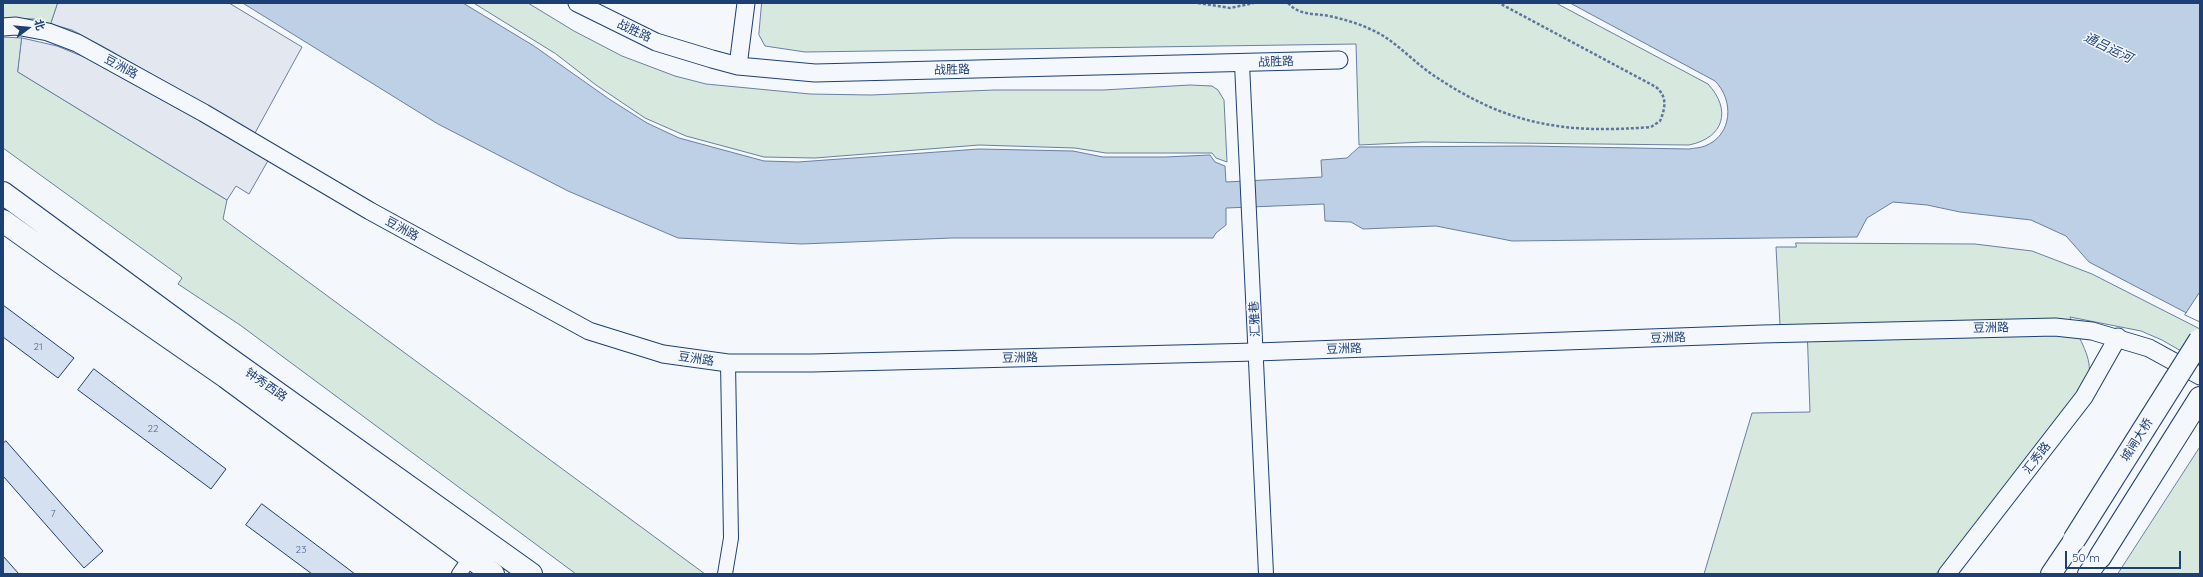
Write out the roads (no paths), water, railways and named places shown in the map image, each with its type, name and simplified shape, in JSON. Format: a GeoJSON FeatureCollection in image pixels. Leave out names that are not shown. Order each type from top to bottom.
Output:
{"type":"FeatureCollection","features":[{"type":"Feature","properties":{"kind":"main road","name":"钟秀西路"},"geometry":{"type":"LineString","coordinates":[[3,192],[203,340],[531,574]]}},
{"type":"Feature","properties":{"kind":"main road","name":"钟秀西路"},"geometry":{"type":"LineString","coordinates":[[3,221],[226,376],[465,566],[493,574]]}},
{"type":"Feature","properties":{"kind":"main road","name":"城闸大桥"},"geometry":{"type":"LineString","coordinates":[[2074,540],[2200,340]]}},
{"type":"Feature","properties":{"kind":"main road"},"geometry":{"type":"LineString","coordinates":[[2094,566],[2200,398]]}},
{"type":"Feature","properties":{"kind":"main road"},"geometry":{"type":"LineString","coordinates":[[2051,574],[2074,540]]}},
{"type":"Feature","properties":{"kind":"street","name":"战胜路"},"geometry":{"type":"LineString","coordinates":[[577,3],[656,42],[738,66],[815,73],[1242,64],[1339,60]]}},
{"type":"Feature","properties":{"kind":"street"},"geometry":{"type":"LineString","coordinates":[[738,66],[746,3]]}},
{"type":"Feature","properties":{"kind":"street","name":"豆洲路"},"geometry":{"type":"LineString","coordinates":[[3,27],[16,26],[48,32],[77,42],[204,113],[370,211],[589,331],[663,354],[728,363],[812,363],[1256,352],[1762,334],[2055,327],[2092,331],[2118,337],[2149,348],[2200,376]]}},
{"type":"Feature","properties":{"kind":"street","name":"汇雅巷"},"geometry":{"type":"LineString","coordinates":[[1242,64],[1266,574]]}},
{"type":"Feature","properties":{"kind":"street","name":"汇秀路"},"geometry":{"type":"LineString","coordinates":[[1948,574],[2084,397],[2118,337]]}},
{"type":"Feature","properties":{"kind":"street"},"geometry":{"type":"LineString","coordinates":[[725,574],[731,538],[728,363]]}},
{"type":"Feature","properties":{"kind":"street"},"geometry":{"type":"LineString","coordinates":[[465,566],[484,539]]}},
{"type":"Feature","properties":{"kind":"water","name":"通吕运河"},"geometry":{"type":"Polygon","coordinates":[[[243,3],[463,3],[534,46],[609,99],[647,123],[679,138],[764,161],[798,162],[979,149],[1073,151],[1103,157],[1210,155],[1215,162],[1225,166],[1226,182],[1322,177],[1321,160],[1347,158],[1359,147],[1527,146],[1689,149],[1705,146],[1714,141],[1721,134],[1728,116],[1728,107],[1721,89],[1715,81],[1570,3],[2200,3],[2200,320],[2089,262],[2066,236],[2031,220],[1960,212],[1927,205],[1893,202],[1867,218],[1857,237],[1512,241],[1436,226],[1363,229],[1351,222],[1325,221],[1324,204],[1226,208],[1226,225],[1216,233],[1213,238],[952,238],[802,244],[678,238],[568,191],[438,124],[243,3]]]}}]}
